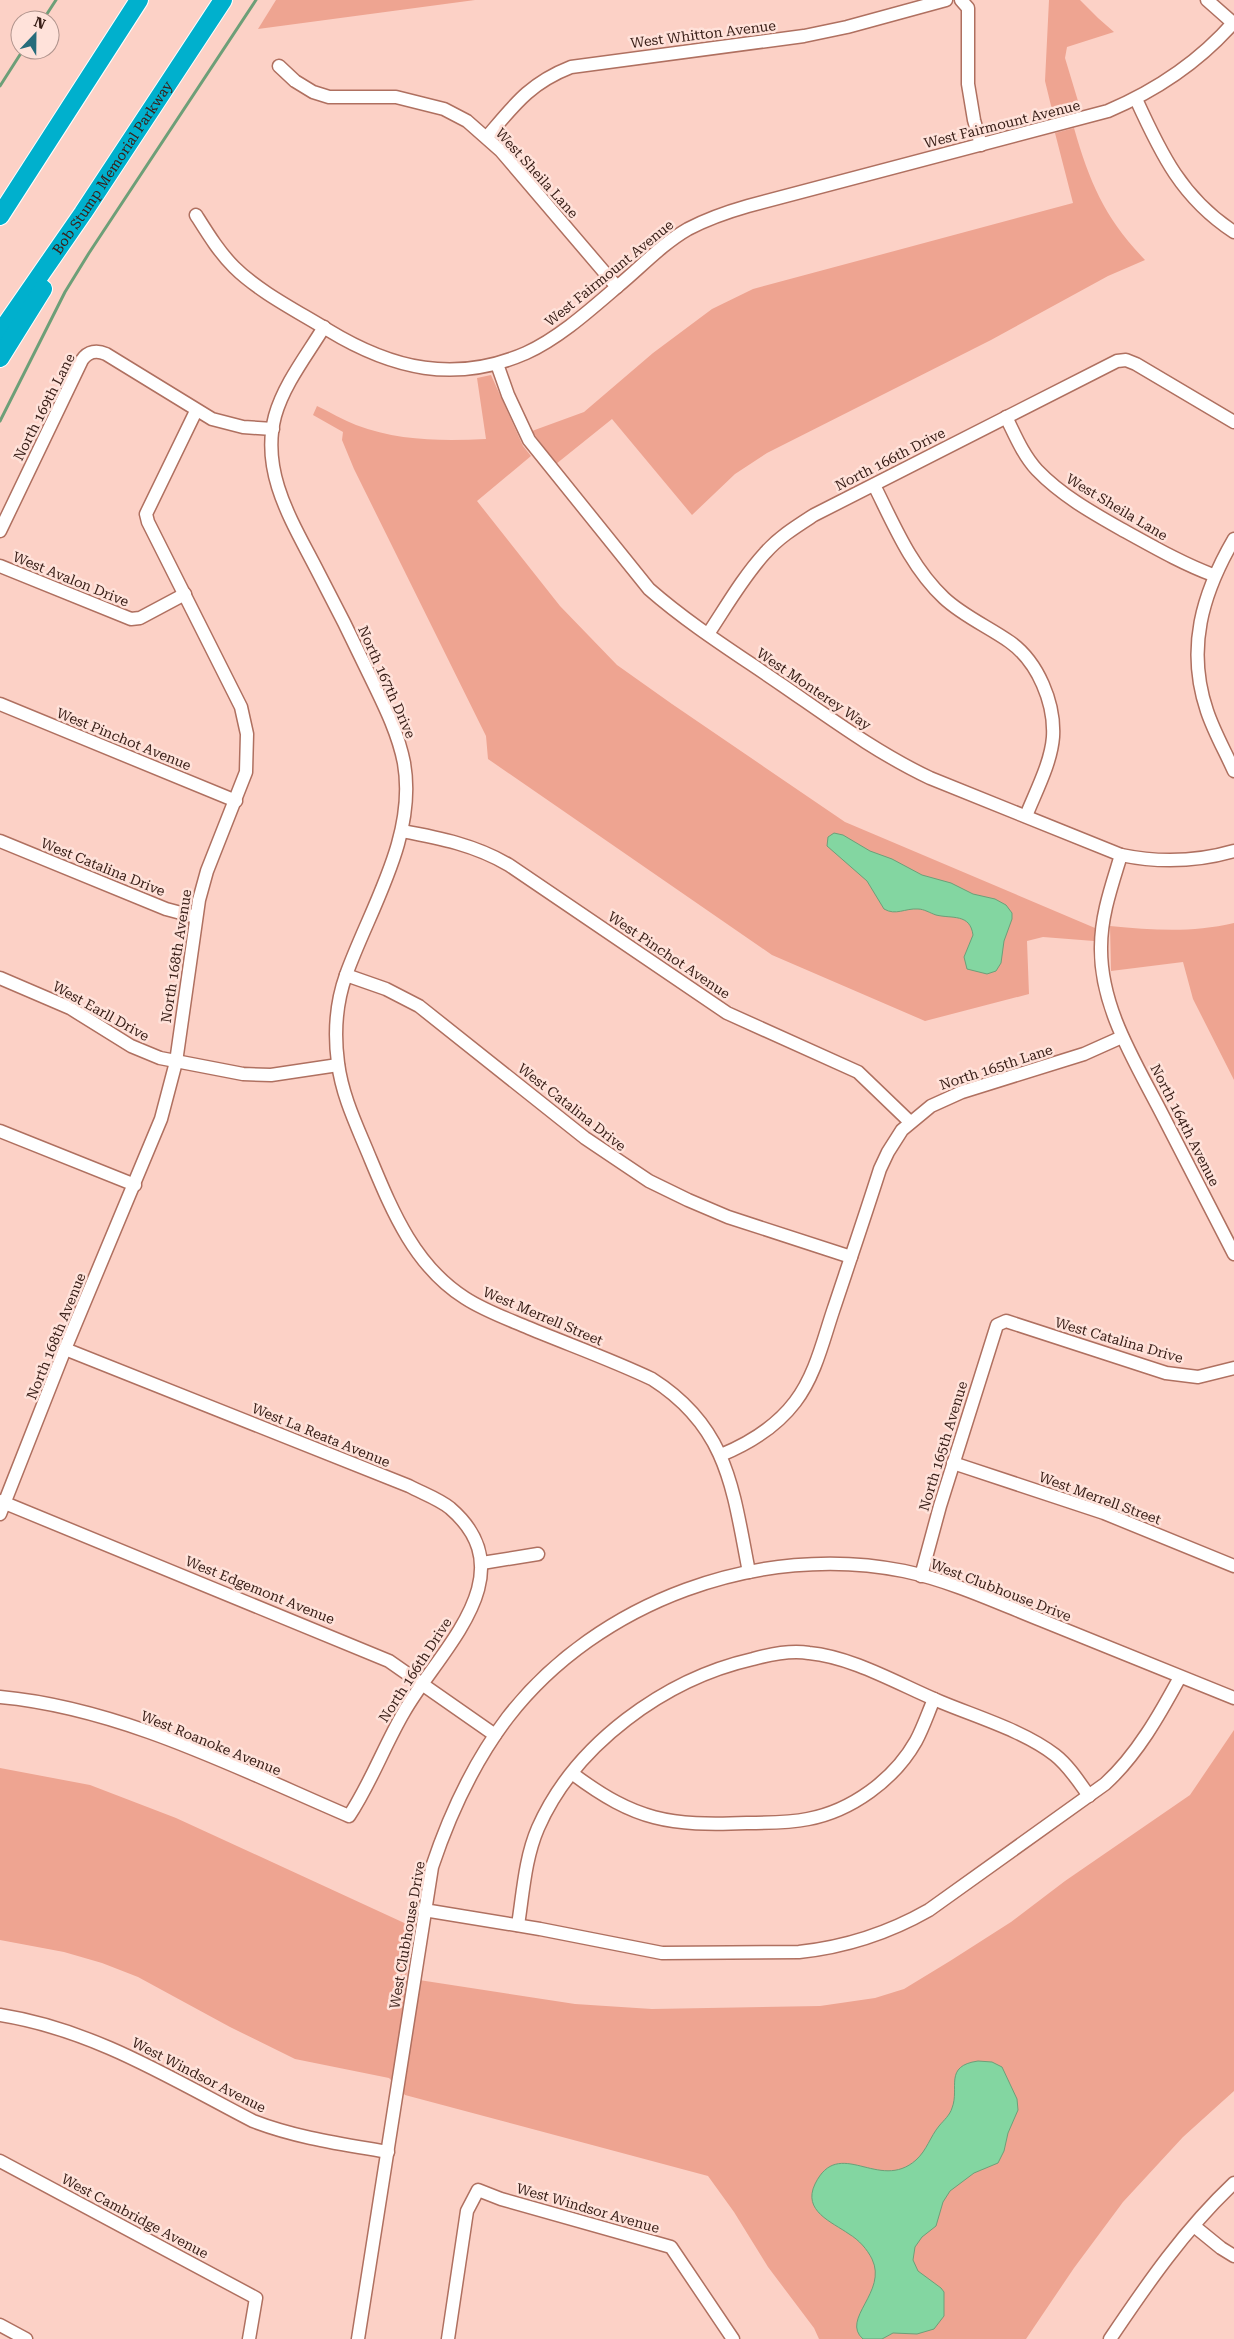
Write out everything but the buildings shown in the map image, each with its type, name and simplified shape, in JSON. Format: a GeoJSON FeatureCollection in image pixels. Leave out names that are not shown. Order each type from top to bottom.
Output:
{"type":"FeatureCollection","features":[{"type":"Feature","properties":{"kind":"highway"},"geometry":{"type":"LineString","coordinates":[[0,216],[139,0]]}},
{"type":"Feature","properties":{"kind":"highway","name":"Bob Stump Memorial Parkway"},"geometry":{"type":"LineString","coordinates":[[0,333],[78,220],[223,0]]}},
{"type":"Feature","properties":{"kind":"highway"},"geometry":{"type":"LineString","coordinates":[[0,195],[31,148],[85,82]]}},
{"type":"Feature","properties":{"kind":"highway"},"geometry":{"type":"LineString","coordinates":[[0,358],[46,283],[78,220]]}},
{"type":"Feature","properties":{"kind":"street","name":"West Whitton Avenue"},"geometry":{"type":"LineString","coordinates":[[487,137],[523,96],[539,82],[571,67],[804,36],[848,27],[946,0]]}},
{"type":"Feature","properties":{"kind":"street"},"geometry":{"type":"LineString","coordinates":[[1207,0],[1233,23]]}},
{"type":"Feature","properties":{"kind":"street"},"geometry":{"type":"LineString","coordinates":[[963,2],[968,8],[969,17],[968,84],[974,120],[981,145]]}},
{"type":"Feature","properties":{"kind":"street","name":"West Fairmount Avenue"},"geometry":{"type":"LineString","coordinates":[[196,216],[218,250],[235,268],[256,284],[324,327],[385,360],[423,368],[462,369],[497,364],[527,352],[556,335],[617,287],[669,242],[687,230],[725,213],[1090,117],[1136,99],[1200,55],[1233,23]]}},
{"type":"Feature","properties":{"kind":"street","name":"West Sheila Lane"},"geometry":{"type":"LineString","coordinates":[[279,66],[295,81],[313,92],[329,97],[396,97],[422,102],[444,110],[467,122],[487,137],[617,287]]}},
{"type":"Feature","properties":{"kind":"street"},"geometry":{"type":"LineString","coordinates":[[1136,99],[1176,177],[1201,207],[1234,232]]}},
{"type":"Feature","properties":{"kind":"street","name":"North 167th Drive"},"geometry":{"type":"LineString","coordinates":[[324,327],[285,393],[275,416],[273,464],[280,496],[380,697],[401,751],[406,794],[402,831],[346,975],[336,1023],[338,1065]]}},
{"type":"Feature","properties":{"kind":"street","name":"North 169th Lane"},"geometry":{"type":"LineString","coordinates":[[0,531],[82,360],[92,352],[106,354],[196,410]]}},
{"type":"Feature","properties":{"kind":"street","name":"North 166th Drive"},"geometry":{"type":"LineString","coordinates":[[708,634],[747,576],[766,552],[786,534],[814,515],[1117,361],[1126,360],[1136,364],[1234,422]]}},
{"type":"Feature","properties":{"kind":"street","name":"West Monterey Way"},"geometry":{"type":"LineString","coordinates":[[497,364],[524,433],[649,589],[668,606],[708,634],[900,763],[1121,855],[1149,860],[1181,861],[1205,858],[1234,851]]}},
{"type":"Feature","properties":{"kind":"street"},"geometry":{"type":"LineString","coordinates":[[196,410],[212,419],[232,425],[273,429]]}},
{"type":"Feature","properties":{"kind":"street","name":"North 168th Avenue"},"geometry":{"type":"LineString","coordinates":[[1,1506],[161,1119],[176,1062],[196,916],[205,879],[243,784],[248,760],[246,721],[236,694],[148,522],[146,514],[196,410]]}},
{"type":"Feature","properties":{"kind":"street","name":"West Sheila Lane"},"geometry":{"type":"LineString","coordinates":[[1006,417],[1021,447],[1036,468],[1057,489],[1084,508],[1169,556],[1214,575]]}},
{"type":"Feature","properties":{"kind":"street"},"geometry":{"type":"LineString","coordinates":[[874,485],[911,559],[928,581],[945,599],[964,614],[1012,644],[1031,664],[1044,687],[1053,736],[1047,763],[1026,816]]}},
{"type":"Feature","properties":{"kind":"street"},"geometry":{"type":"LineString","coordinates":[[1234,539],[1214,575],[1200,623],[1199,670],[1206,709],[1234,771]]}},
{"type":"Feature","properties":{"kind":"street","name":"West Avalon Drive"},"geometry":{"type":"LineString","coordinates":[[0,566],[130,619],[140,618],[185,594]]}},
{"type":"Feature","properties":{"kind":"street","name":"West Pinchot Avenue"},"geometry":{"type":"LineString","coordinates":[[0,704],[236,801]]}},
{"type":"Feature","properties":{"kind":"street","name":"West Pinchot Avenue"},"geometry":{"type":"LineString","coordinates":[[402,831],[457,842],[492,855],[509,864],[728,1013],[858,1072],[910,1122]]}},
{"type":"Feature","properties":{"kind":"street","name":"West Catalina Drive"},"geometry":{"type":"LineString","coordinates":[[0,841],[156,906],[196,916]]}},
{"type":"Feature","properties":{"kind":"street"},"geometry":{"type":"LineString","coordinates":[[1121,855],[1106,907],[1101,947],[1107,992],[1122,1036]]}},
{"type":"Feature","properties":{"kind":"street","name":"West Catalina Drive"},"geometry":{"type":"LineString","coordinates":[[346,975],[386,989],[419,1006],[585,1138],[649,1180],[688,1200],[728,1217],[851,1257]]}},
{"type":"Feature","properties":{"kind":"street","name":"West Earll Drive"},"geometry":{"type":"LineString","coordinates":[[0,978],[70,1008],[140,1050],[176,1062],[230,1073],[256,1075],[338,1065]]}},
{"type":"Feature","properties":{"kind":"street","name":"North 165th Lane"},"geometry":{"type":"LineString","coordinates":[[721,1455],[752,1440],[774,1425],[804,1388],[818,1356],[880,1169],[895,1140],[910,1122],[944,1100],[1084,1054],[1122,1036]]}},
{"type":"Feature","properties":{"kind":"street","name":"North 164th Avenue"},"geometry":{"type":"LineString","coordinates":[[1122,1036],[1234,1254]]}},
{"type":"Feature","properties":{"kind":"street","name":"West Merrell Street"},"geometry":{"type":"LineString","coordinates":[[338,1065],[352,1116],[398,1221],[420,1256],[440,1278],[478,1306],[640,1373],[665,1387],[699,1419],[721,1455],[730,1482],[749,1572]]}},
{"type":"Feature","properties":{"kind":"street"},"geometry":{"type":"LineString","coordinates":[[0,1131],[135,1185]]}},
{"type":"Feature","properties":{"kind":"street","name":"West Catalina Drive"},"geometry":{"type":"LineString","coordinates":[[997,1326],[1006,1321],[1166,1373],[1198,1377],[1234,1368]]}},
{"type":"Feature","properties":{"kind":"street","name":"North 165th Avenue"},"geometry":{"type":"LineString","coordinates":[[921,1576],[953,1463],[997,1326]]}},
{"type":"Feature","properties":{"kind":"street","name":"West La Reata Avenue"},"geometry":{"type":"LineString","coordinates":[[65,1349],[410,1486],[449,1507],[472,1534],[482,1563]]}},
{"type":"Feature","properties":{"kind":"street","name":"West Merrell Street"},"geometry":{"type":"LineString","coordinates":[[953,1463],[1104,1513],[1234,1566]]}},
{"type":"Feature","properties":{"kind":"street","name":"West Edgemont Avenue"},"geometry":{"type":"LineString","coordinates":[[1,1506],[352,1644],[389,1661],[495,1734]]}},
{"type":"Feature","properties":{"kind":"street"},"geometry":{"type":"LineString","coordinates":[[482,1563],[538,1554]]}},
{"type":"Feature","properties":{"kind":"street","name":"North 166th Drive"},"geometry":{"type":"LineString","coordinates":[[349,1816],[360,1800],[404,1710],[424,1684],[466,1619],[477,1597],[482,1563]]}},
{"type":"Feature","properties":{"kind":"street","name":"West Clubhouse Drive"},"geometry":{"type":"LineString","coordinates":[[358,2339],[432,1867],[451,1813],[475,1765],[495,1734],[510,1714],[574,1653],[620,1621],[643,1608],[696,1586],[749,1572],[784,1567],[842,1565],[902,1571],[969,1591],[1234,1698]]}},
{"type":"Feature","properties":{"kind":"street"},"geometry":{"type":"LineString","coordinates":[[518,1925],[532,1844],[546,1813],[573,1774],[597,1746],[617,1727],[662,1696],[714,1670],[766,1656],[793,1652],[824,1655],[848,1662],[934,1699],[1042,1747],[1066,1765],[1089,1796]]}},
{"type":"Feature","properties":{"kind":"street"},"geometry":{"type":"LineString","coordinates":[[424,1910],[518,1925],[662,1954],[769,1954],[821,1950],[845,1945],[886,1932],[928,1910],[1111,1779],[1126,1763],[1161,1710],[1180,1676]]}},
{"type":"Feature","properties":{"kind":"street","name":"West Roanoke Avenue"},"geometry":{"type":"LineString","coordinates":[[0,1697],[33,1700],[94,1715],[174,1741],[349,1816]]}},
{"type":"Feature","properties":{"kind":"street"},"geometry":{"type":"LineString","coordinates":[[573,1774],[615,1803],[652,1818],[674,1822],[740,1824],[809,1819],[852,1803],[876,1786],[895,1769],[916,1742],[934,1699]]}},
{"type":"Feature","properties":{"kind":"street","name":"West Windsor Avenue"},"geometry":{"type":"LineString","coordinates":[[0,2015],[47,2024],[97,2041],[253,2122],[275,2130],[317,2140],[388,2152]]}},
{"type":"Feature","properties":{"kind":"street","name":"West Cambridge Avenue"},"geometry":{"type":"LineString","coordinates":[[0,2161],[256,2298],[249,2339]]}},
{"type":"Feature","properties":{"kind":"street"},"geometry":{"type":"LineString","coordinates":[[1110,2339],[1154,2274],[1194,2226],[1234,2183]]}},
{"type":"Feature","properties":{"kind":"street","name":"West Windsor Avenue"},"geometry":{"type":"LineString","coordinates":[[448,2339],[467,2212],[478,2190],[501,2199],[671,2247],[733,2339]]}},
{"type":"Feature","properties":{"kind":"street"},"geometry":{"type":"LineString","coordinates":[[1194,2226],[1234,2256]]}},
{"type":"Feature","properties":{"kind":"street"},"geometry":{"type":"LineString","coordinates":[[0,2325],[26,2339]]}},
{"type":"Feature","properties":{"kind":"shaded area"},"geometry":{"type":"Polygon","coordinates":[[[276,0],[475,0],[258,29],[276,0]]]}},
{"type":"Feature","properties":{"kind":"shaded area"},"geometry":{"type":"Polygon","coordinates":[[[1049,0],[1080,0],[1114,32],[1067,47],[1065,58],[1081,111],[1054,118],[1045,81],[1049,0]]]}},
{"type":"Feature","properties":{"kind":"shaded area"},"geometry":{"type":"Polygon","coordinates":[[[1074,128],[1086,166],[1100,199],[1119,230],[1145,260],[1108,276],[991,340],[767,453],[735,474],[692,515],[612,419],[556,464],[532,431],[584,412],[653,353],[712,309],[753,289],[1073,203],[1055,133],[1074,128]]]}},
{"type":"Feature","properties":{"kind":"shaded area"},"geometry":{"type":"Polygon","coordinates":[[[491,375],[523,446],[531,456],[477,501],[560,606],[617,665],[845,822],[1095,928],[1094,941],[1043,937],[1027,941],[1029,994],[925,1021],[772,955],[488,759],[486,736],[354,469],[342,440],[343,432],[313,415],[317,406],[356,425],[388,434],[437,440],[486,439],[477,378],[491,375]]]}},
{"type":"Feature","properties":{"kind":"shaded area"},"geometry":{"type":"Polygon","coordinates":[[[834,833],[843,835],[870,851],[892,859],[922,875],[951,883],[973,894],[995,899],[1006,905],[1012,913],[1012,919],[1004,941],[1001,963],[996,971],[987,974],[967,969],[964,957],[973,935],[968,923],[964,920],[936,915],[920,909],[893,912],[884,909],[867,881],[827,846],[828,837],[834,833]]]}},
{"type":"Feature","properties":{"kind":"shaded area"},"geometry":{"type":"Polygon","coordinates":[[[1234,923],[1234,1080],[1193,999],[1183,962],[1111,971],[1110,926],[1187,929],[1234,923]]]}},
{"type":"Feature","properties":{"kind":"shaded area"},"geometry":{"type":"Polygon","coordinates":[[[1234,1730],[1234,2091],[1183,2137],[1123,2202],[1074,2268],[1026,2339],[819,2339],[814,2328],[768,2267],[734,2212],[708,2176],[405,2095],[389,2078],[295,2059],[230,2027],[138,1977],[102,1963],[64,1952],[0,1940],[0,1768],[90,1785],[176,1818],[413,1927],[406,1978],[575,2004],[652,2009],[820,2006],[875,1998],[904,1989],[1011,1922],[1065,1881],[1190,1795],[1234,1730]]]}},
{"type":"Feature","properties":{"kind":"shaded area"},"geometry":{"type":"Polygon","coordinates":[[[978,2061],[992,2062],[1002,2067],[1017,2099],[1018,2110],[998,2163],[974,2173],[950,2191],[943,2202],[936,2226],[922,2237],[915,2247],[913,2260],[918,2271],[944,2292],[944,2316],[934,2329],[917,2334],[893,2333],[882,2339],[863,2339],[857,2331],[857,2323],[874,2283],[875,2271],[872,2259],[865,2248],[853,2236],[827,2220],[816,2209],[812,2202],[815,2184],[825,2170],[836,2164],[848,2164],[888,2171],[902,2168],[916,2160],[951,2111],[954,2100],[955,2079],[960,2068],[978,2061]]]}},
{"type":"Feature","properties":{"kind":"waterway"},"geometry":{"type":"LineString","coordinates":[[50,10],[56,0]]}},
{"type":"Feature","properties":{"kind":"waterway"},"geometry":{"type":"LineString","coordinates":[[0,421],[65,292],[256,0]]}},
{"type":"Feature","properties":{"kind":"waterway"},"geometry":{"type":"LineString","coordinates":[[0,86],[17,60]]}}]}
